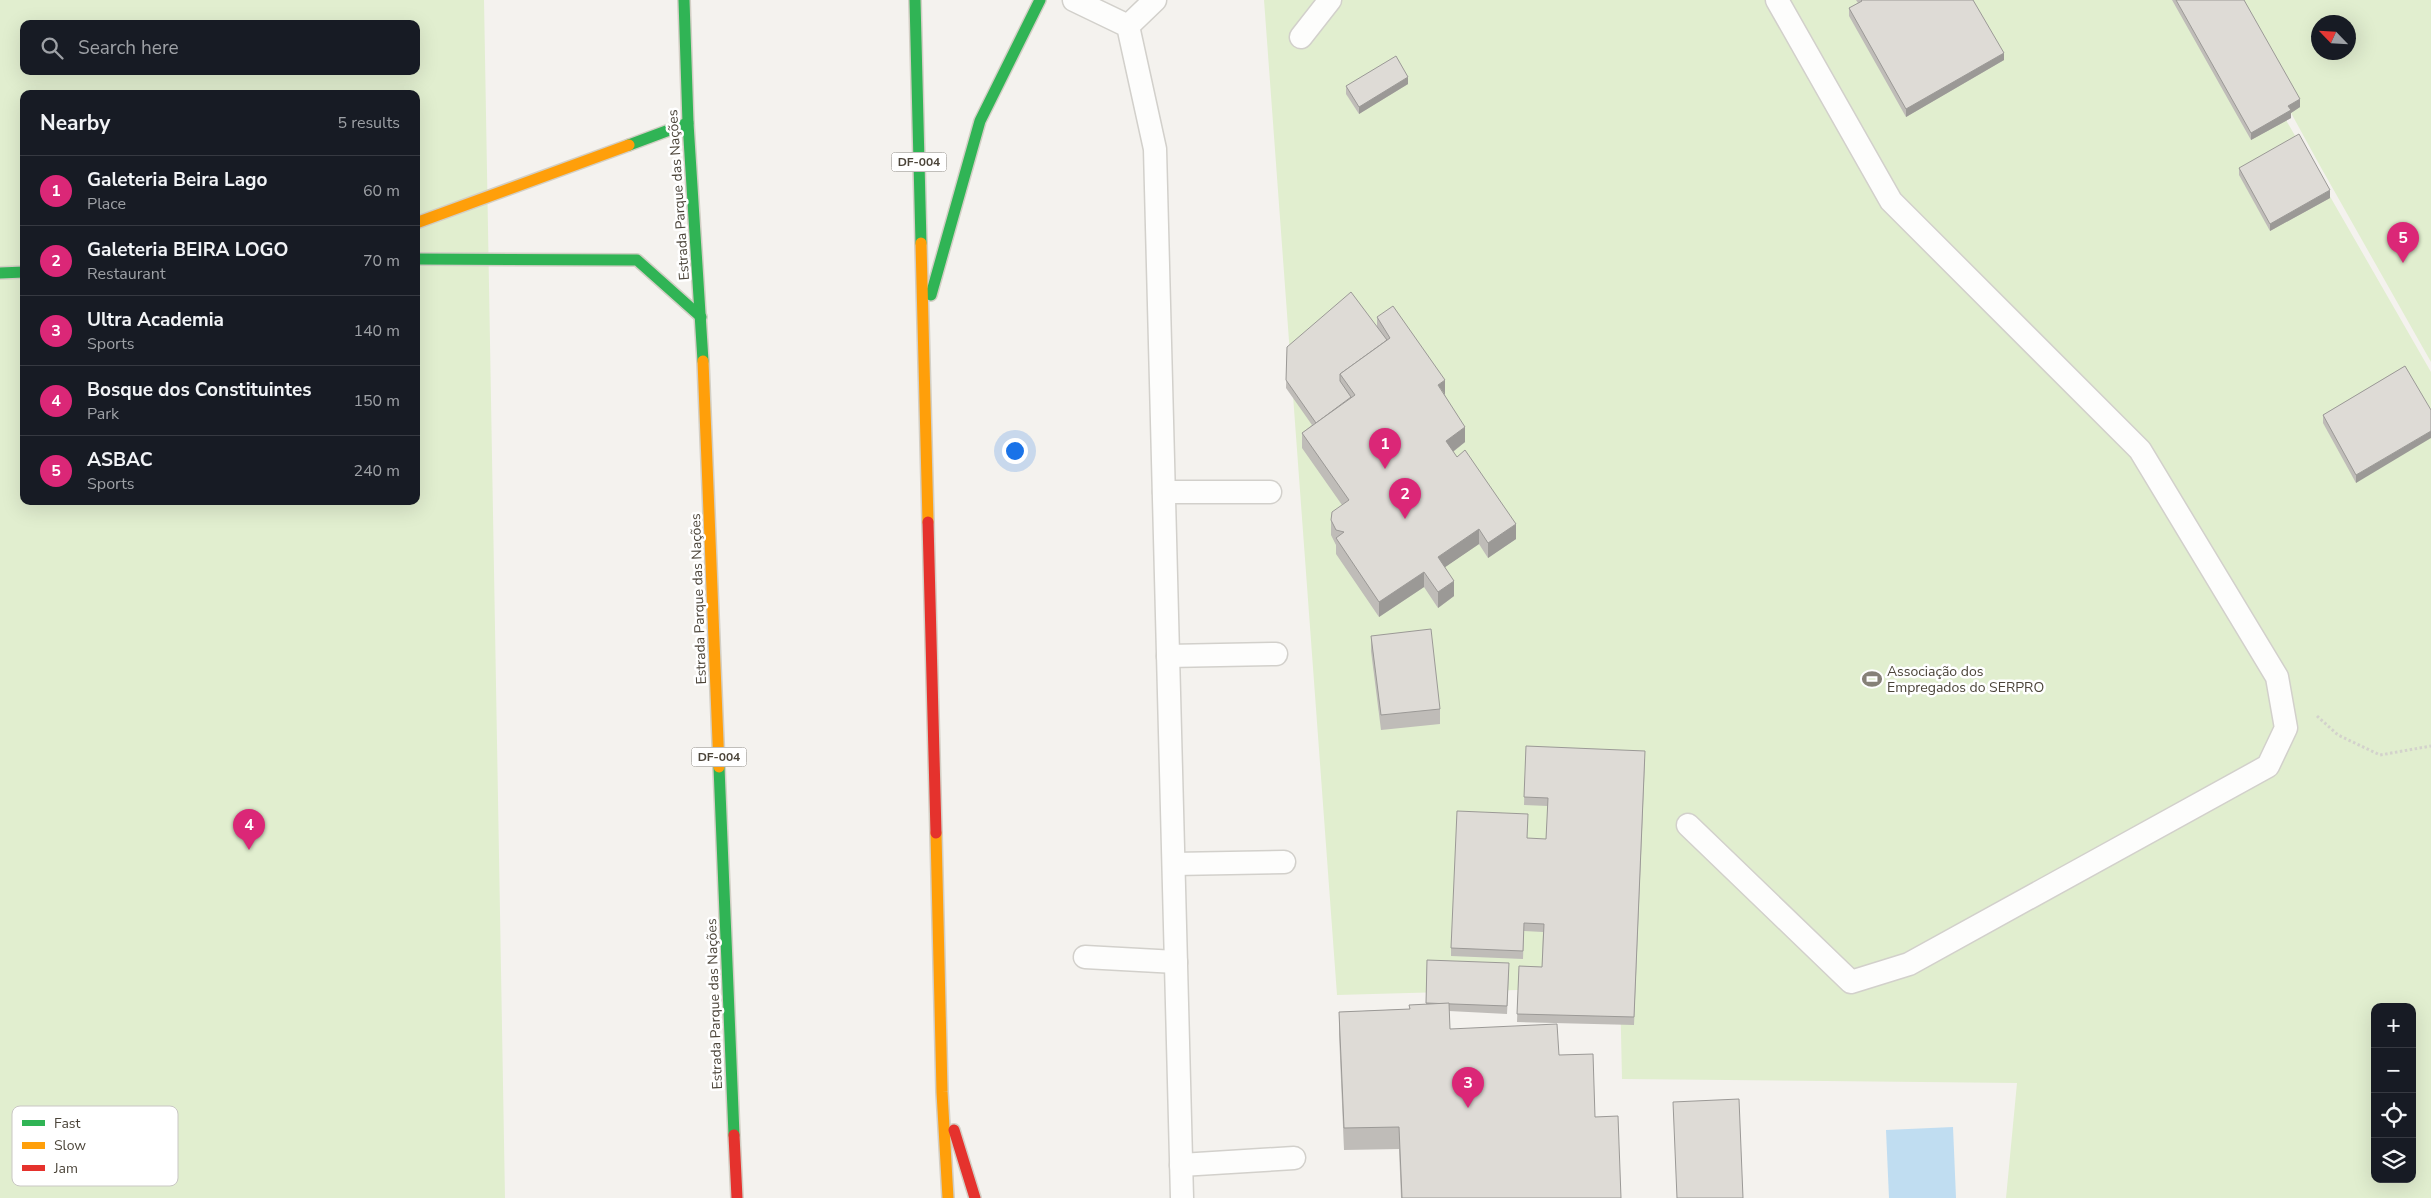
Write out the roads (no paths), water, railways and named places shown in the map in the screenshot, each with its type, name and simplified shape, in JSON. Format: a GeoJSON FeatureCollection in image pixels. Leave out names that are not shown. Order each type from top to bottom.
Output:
{"type":"FeatureCollection","features":[{"type":"Feature","properties":{"kind":"main road","name":"Estrada Parque das Nações"},"geometry":{"type":"LineString","coordinates":[[684,0],[688,123],[701,316],[737,1198]]}},
{"type":"Feature","properties":{"kind":"main road","name":"DF-004"},"geometry":{"type":"LineString","coordinates":[[915,0],[942,1092],[948,1198]]}},
{"type":"Feature","properties":{"kind":"main road"},"geometry":{"type":"LineString","coordinates":[[923,323],[980,120],[1040,0]]}},
{"type":"Feature","properties":{"kind":"main road"},"geometry":{"type":"LineString","coordinates":[[420,222],[688,123]]}},
{"type":"Feature","properties":{"kind":"main road"},"geometry":{"type":"LineString","coordinates":[[420,259],[637,260],[701,316]]}},
{"type":"Feature","properties":{"kind":"main road"},"geometry":{"type":"LineString","coordinates":[[0,274],[20,272]]}},
{"type":"Feature","properties":{"kind":"main road"},"geometry":{"type":"LineString","coordinates":[[942,1092],[975,1198]]}},
{"type":"Feature","properties":{"kind":"lane"},"geometry":{"type":"LineString","coordinates":[[1074,0],[1128,26]]}},
{"type":"Feature","properties":{"kind":"lane"},"geometry":{"type":"LineString","coordinates":[[1128,26],[1155,0]]}},
{"type":"Feature","properties":{"kind":"lane"},"geometry":{"type":"LineString","coordinates":[[1301,37],[1330,0]]}},
{"type":"Feature","properties":{"kind":"lane"},"geometry":{"type":"LineString","coordinates":[[1688,825],[1851,982],[1909,964],[2268,766],[2286,728],[2277,677],[2140,450],[1892,201],[1777,0]]}},
{"type":"Feature","properties":{"kind":"lane"},"geometry":{"type":"LineString","coordinates":[[1128,26],[1154,149],[1182,1198]]}},
{"type":"Feature","properties":{"kind":"lane"},"geometry":{"type":"LineString","coordinates":[[1164,492],[1270,492]]}},
{"type":"Feature","properties":{"kind":"lane"},"geometry":{"type":"LineString","coordinates":[[1168,656],[1276,654]]}},
{"type":"Feature","properties":{"kind":"lane"},"geometry":{"type":"LineString","coordinates":[[1174,864],[1284,862]]}},
{"type":"Feature","properties":{"kind":"lane"},"geometry":{"type":"LineString","coordinates":[[1085,957],[1176,962]]}},
{"type":"Feature","properties":{"kind":"lane"},"geometry":{"type":"LineString","coordinates":[[1181,1165],[1294,1158]]}},
{"type":"Feature","properties":{"kind":"water"},"geometry":{"type":"Polygon","coordinates":[[[1953,1127],[1956,1198],[1889,1198],[1886,1130],[1953,1127]]]}},
{"type":"Feature","properties":{"kind":"place","name":"ASBAC"},"geometry":{"type":"Point","coordinates":[2403,263]}},
{"type":"Feature","properties":{"kind":"place","name":"Galeteria Beira Lago"},"geometry":{"type":"Point","coordinates":[1385,469]}},
{"type":"Feature","properties":{"kind":"place","name":"Galeteria BEIRA LOGO"},"geometry":{"type":"Point","coordinates":[1405,519]}},
{"type":"Feature","properties":{"kind":"place","name":"Associação dos Empregados do SERPRO"},"geometry":{"type":"Point","coordinates":[1872,679]}},
{"type":"Feature","properties":{"kind":"place","name":"Bosque dos Constituintes"},"geometry":{"type":"Point","coordinates":[249,850]}},
{"type":"Feature","properties":{"kind":"place","name":"Ultra Academia"},"geometry":{"type":"Point","coordinates":[1468,1108]}}]}
